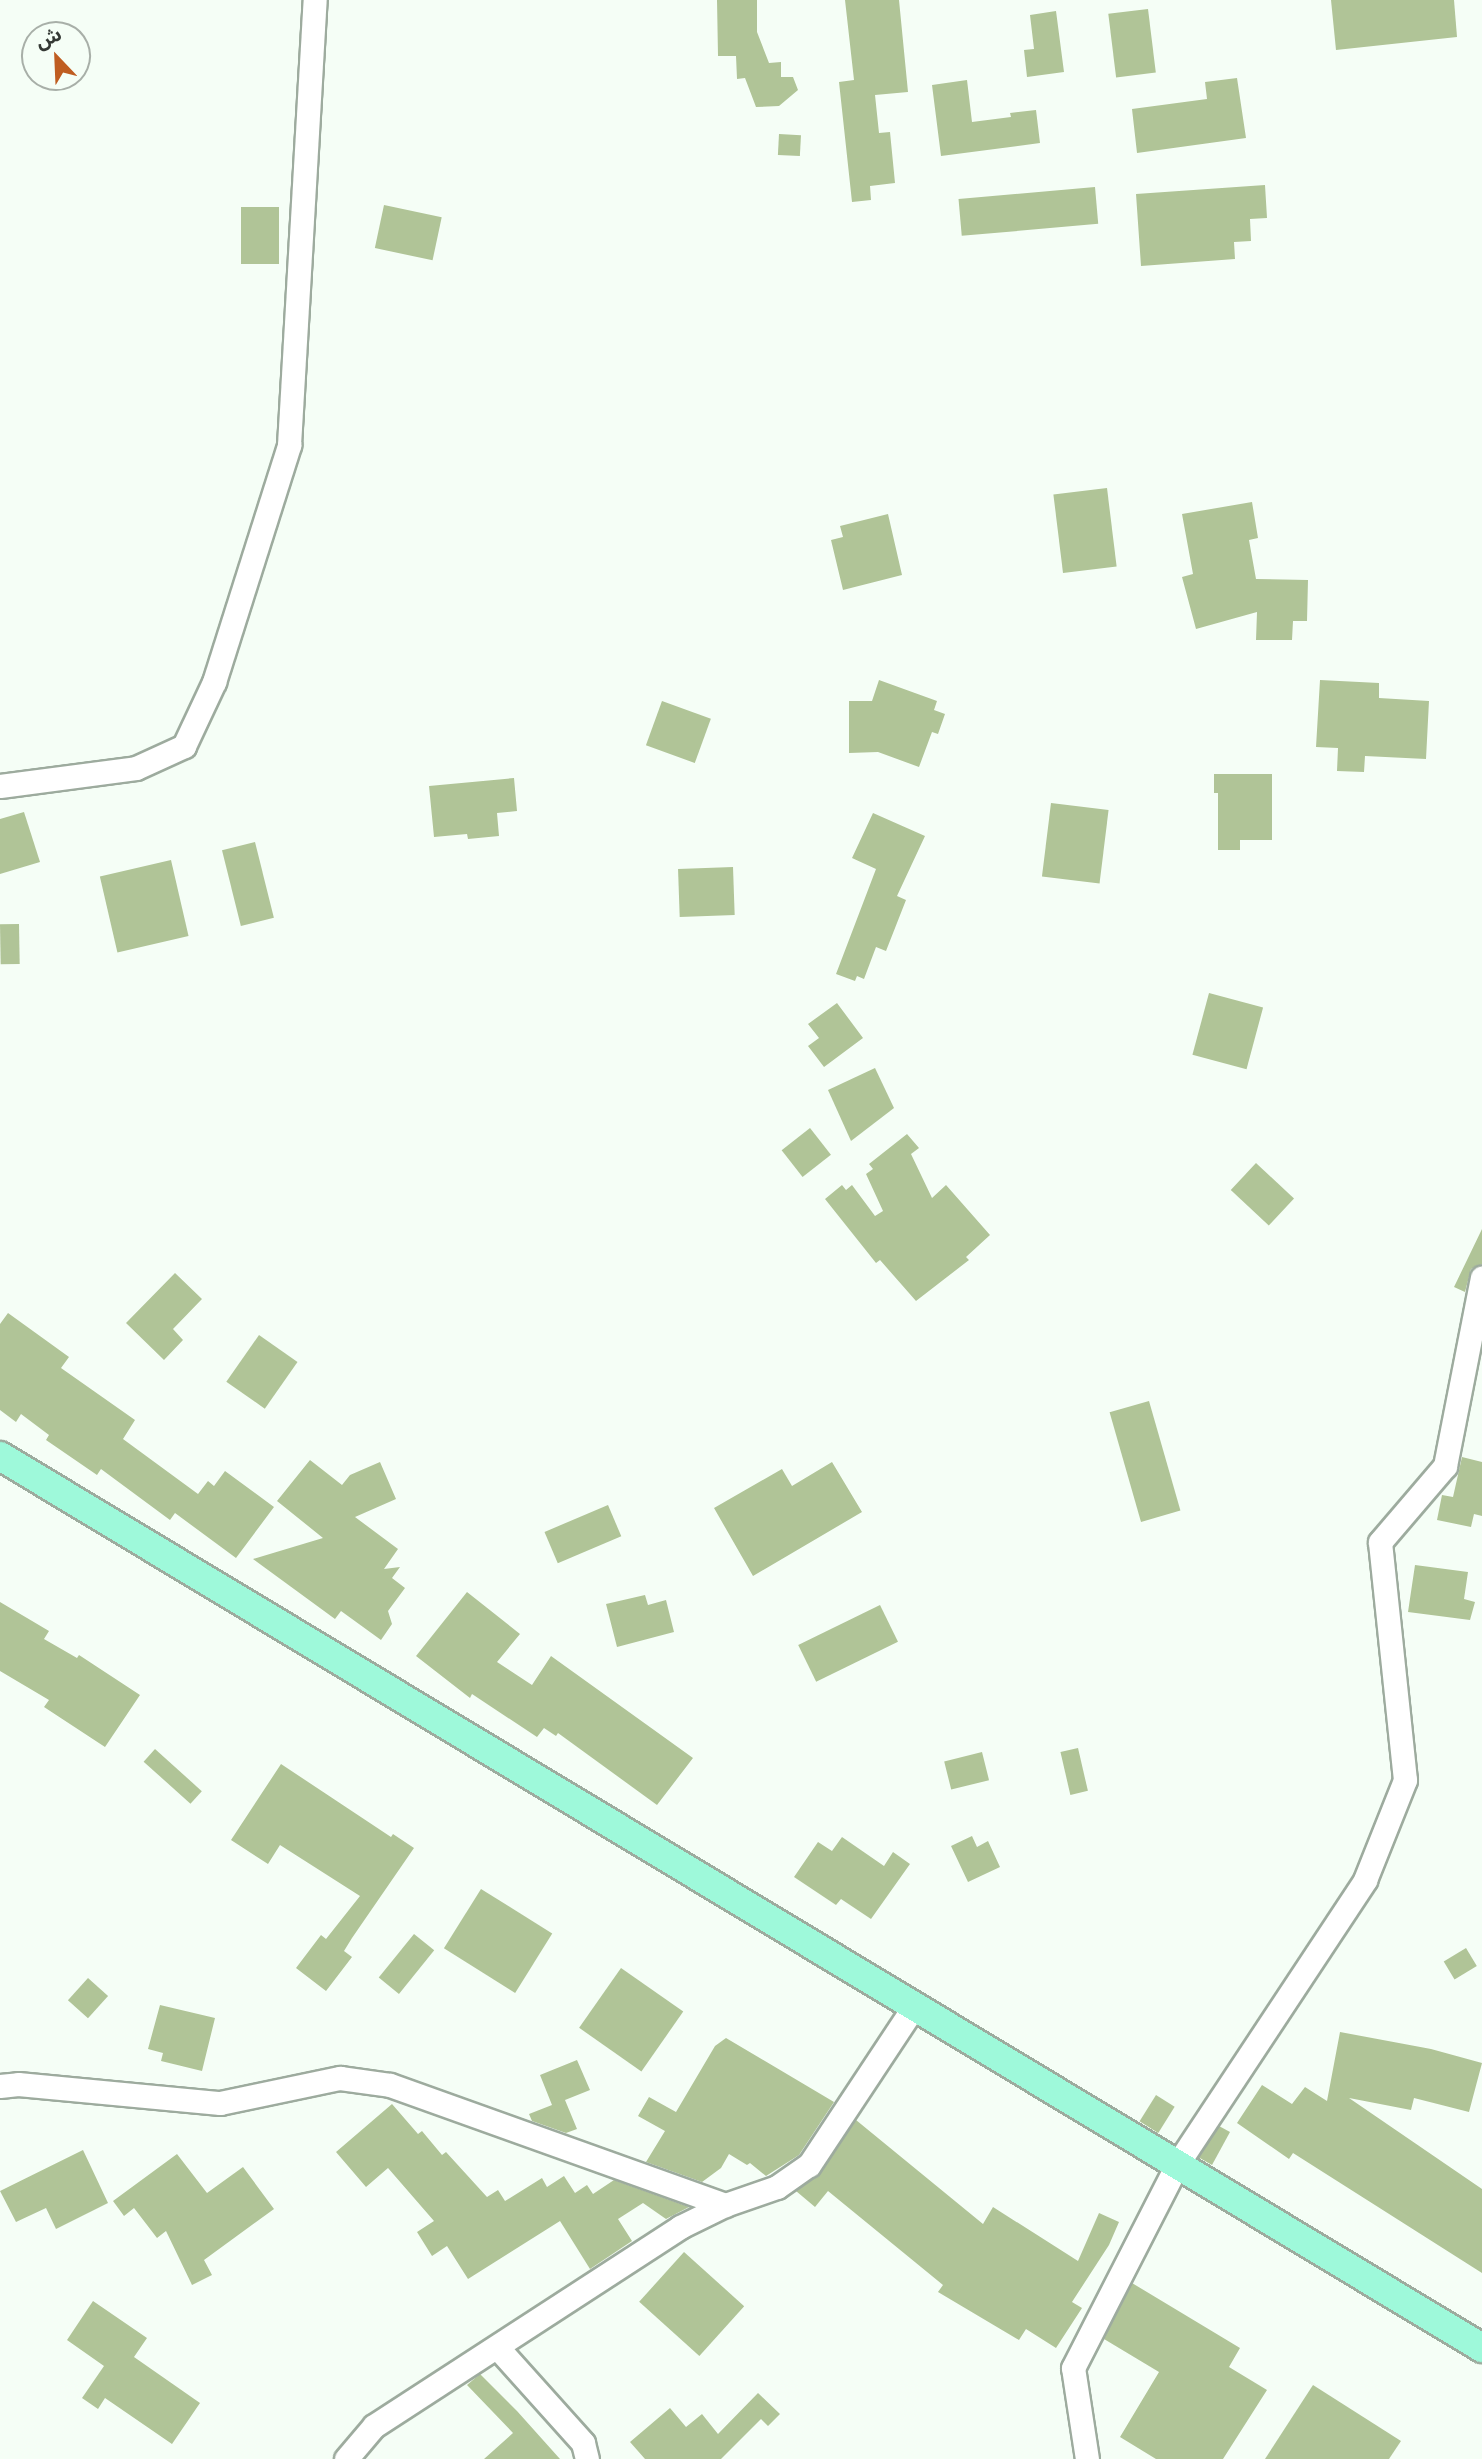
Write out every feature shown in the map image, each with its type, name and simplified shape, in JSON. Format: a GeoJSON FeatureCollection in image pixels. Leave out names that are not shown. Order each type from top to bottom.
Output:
{"type":"FeatureCollection","features":[{"type":"Feature","properties":{"kind":"main road"},"geometry":{"type":"LineString","coordinates":[[0,1456],[1178,2162],[1482,2348]]}},
{"type":"Feature","properties":{"kind":"street"},"geometry":{"type":"LineString","coordinates":[[0,786],[136,768],[184,746],[214,682],[289,445],[315,0]]}},
{"type":"Feature","properties":{"kind":"street"},"geometry":{"type":"LineString","coordinates":[[1087,2459],[1073,2368],[1178,2162],[1364,1880],[1405,1780],[1380,1542],[1445,1466],[1482,1278]]}},
{"type":"Feature","properties":{"kind":"street"},"geometry":{"type":"LineString","coordinates":[[346,2459],[374,2426],[680,2227],[725,2205],[777,2187],[809,2165],[915,2005]]}},
{"type":"Feature","properties":{"kind":"street"},"geometry":{"type":"LineString","coordinates":[[0,2085],[18,2084],[220,2103],[340,2078],[390,2085],[725,2205]]}},
{"type":"Feature","properties":{"kind":"street"},"geometry":{"type":"LineString","coordinates":[[497,2347],[583,2443],[587,2459]]}},
{"type":"Feature","properties":{"kind":"building"},"geometry":{"type":"Polygon","coordinates":[[[717,0],[757,0],[757,32],[769,63],[781,62],[781,77],[793,77],[798,90],[779,106],[756,107],[745,78],[737,79],[736,56],[718,56],[717,0]]]}},
{"type":"Feature","properties":{"kind":"building"},"geometry":{"type":"Polygon","coordinates":[[[845,0],[899,0],[908,92],[875,95],[879,133],[890,132],[895,183],[870,186],[871,200],[852,202],[839,82],[854,80],[845,0]]]}},
{"type":"Feature","properties":{"kind":"building"},"geometry":{"type":"Polygon","coordinates":[[[1331,0],[1454,0],[1457,37],[1336,50],[1331,0]]]}},
{"type":"Feature","properties":{"kind":"building"},"geometry":{"type":"Polygon","coordinates":[[[1148,9],[1156,73],[1116,77],[1108,14],[1148,9]]]}},
{"type":"Feature","properties":{"kind":"building"},"geometry":{"type":"Polygon","coordinates":[[[1056,11],[1064,72],[1027,77],[1024,50],[1034,49],[1030,15],[1056,11]]]}},
{"type":"Feature","properties":{"kind":"building"},"geometry":{"type":"Polygon","coordinates":[[[1237,78],[1246,138],[1137,153],[1132,109],[1207,99],[1205,82],[1237,78]]]}},
{"type":"Feature","properties":{"kind":"building"},"geometry":{"type":"Polygon","coordinates":[[[967,80],[972,122],[1011,117],[1010,113],[1036,110],[1040,143],[941,156],[932,85],[967,80]]]}},
{"type":"Feature","properties":{"kind":"building"},"geometry":{"type":"Polygon","coordinates":[[[779,134],[801,135],[800,156],[778,155],[779,134]]]}},
{"type":"Feature","properties":{"kind":"building"},"geometry":{"type":"Polygon","coordinates":[[[1265,185],[1267,218],[1250,219],[1251,241],[1234,242],[1235,259],[1141,266],[1136,194],[1265,185]]]}},
{"type":"Feature","properties":{"kind":"building"},"geometry":{"type":"Polygon","coordinates":[[[1095,187],[1098,224],[962,236],[959,199],[1095,187]]]}},
{"type":"Feature","properties":{"kind":"building"},"geometry":{"type":"Polygon","coordinates":[[[384,205],[442,217],[433,260],[375,248],[384,205]]]}},
{"type":"Feature","properties":{"kind":"building"},"geometry":{"type":"Polygon","coordinates":[[[241,207],[279,207],[279,264],[241,264],[241,207]]]}},
{"type":"Feature","properties":{"kind":"building"},"geometry":{"type":"Polygon","coordinates":[[[1107,488],[1117,566],[1063,573],[1053,495],[1107,488]]]}},
{"type":"Feature","properties":{"kind":"building"},"geometry":{"type":"Polygon","coordinates":[[[1252,502],[1258,538],[1249,540],[1256,579],[1308,580],[1307,621],[1293,621],[1292,640],[1256,640],[1257,612],[1196,629],[1182,577],[1193,574],[1182,514],[1252,502]]]}},
{"type":"Feature","properties":{"kind":"building"},"geometry":{"type":"Polygon","coordinates":[[[888,514],[902,575],[843,590],[831,540],[843,537],[840,526],[888,514]]]}},
{"type":"Feature","properties":{"kind":"building"},"geometry":{"type":"Polygon","coordinates":[[[879,680],[937,701],[934,710],[945,714],[938,734],[932,732],[919,767],[878,752],[849,753],[849,701],[872,701],[879,680]]]}},
{"type":"Feature","properties":{"kind":"building"},"geometry":{"type":"Polygon","coordinates":[[[1320,680],[1379,683],[1379,698],[1429,701],[1426,759],[1365,756],[1364,772],[1337,771],[1338,748],[1316,747],[1320,680]]]}},
{"type":"Feature","properties":{"kind":"building"},"geometry":{"type":"Polygon","coordinates":[[[662,701],[711,719],[695,763],[646,745],[662,701]]]}},
{"type":"Feature","properties":{"kind":"building"},"geometry":{"type":"Polygon","coordinates":[[[1214,774],[1272,774],[1272,840],[1240,840],[1240,850],[1218,850],[1218,793],[1214,793],[1214,774]]]}},
{"type":"Feature","properties":{"kind":"building"},"geometry":{"type":"Polygon","coordinates":[[[514,778],[517,811],[497,813],[499,836],[468,839],[467,834],[434,837],[429,786],[514,778]]]}},
{"type":"Feature","properties":{"kind":"building"},"geometry":{"type":"Polygon","coordinates":[[[1051,803],[1109,810],[1100,884],[1042,876],[1051,803]]]}},
{"type":"Feature","properties":{"kind":"building"},"geometry":{"type":"Polygon","coordinates":[[[24,812],[40,862],[0,874],[0,819],[24,812]]]}},
{"type":"Feature","properties":{"kind":"building"},"geometry":{"type":"Polygon","coordinates":[[[873,813],[925,836],[897,896],[906,900],[886,951],[876,947],[864,979],[857,976],[855,981],[836,974],[876,869],[852,858],[873,813]]]}},
{"type":"Feature","properties":{"kind":"building"},"geometry":{"type":"Polygon","coordinates":[[[255,842],[274,918],[241,926],[222,850],[255,842]]]}},
{"type":"Feature","properties":{"kind":"building"},"geometry":{"type":"Polygon","coordinates":[[[171,860],[189,936],[117,952],[100,876],[171,860]]]}},
{"type":"Feature","properties":{"kind":"building"},"geometry":{"type":"Polygon","coordinates":[[[733,867],[735,915],[680,917],[678,869],[733,867]]]}},
{"type":"Feature","properties":{"kind":"building"},"geometry":{"type":"Polygon","coordinates":[[[0,924],[19,924],[20,964],[1,964],[0,924]]]}},
{"type":"Feature","properties":{"kind":"building"},"geometry":{"type":"Polygon","coordinates":[[[1209,993],[1263,1007],[1247,1069],[1192,1055],[1209,993]]]}},
{"type":"Feature","properties":{"kind":"building"},"geometry":{"type":"Polygon","coordinates":[[[837,1003],[863,1038],[824,1067],[808,1046],[819,1038],[808,1024],[837,1003]]]}},
{"type":"Feature","properties":{"kind":"building"},"geometry":{"type":"Polygon","coordinates":[[[875,1068],[894,1108],[851,1141],[828,1090],[875,1068]]]}},
{"type":"Feature","properties":{"kind":"building"},"geometry":{"type":"Polygon","coordinates":[[[810,1128],[831,1155],[803,1177],[782,1150],[810,1128]]]}},
{"type":"Feature","properties":{"kind":"building"},"geometry":{"type":"Polygon","coordinates":[[[907,1134],[919,1148],[911,1154],[932,1198],[946,1185],[990,1235],[966,1257],[969,1260],[916,1301],[880,1260],[876,1263],[825,1199],[842,1185],[846,1190],[852,1185],[875,1216],[883,1211],[866,1174],[873,1169],[869,1164],[907,1134]]]}},
{"type":"Feature","properties":{"kind":"building"},"geometry":{"type":"Polygon","coordinates":[[[1256,1163],[1294,1198],[1269,1226],[1231,1190],[1256,1163]]]}},
{"type":"Feature","properties":{"kind":"building"},"geometry":{"type":"Polygon","coordinates":[[[1482,1229],[1482,1264],[1471,1269],[1465,1292],[1454,1287],[1482,1229]]]}},
{"type":"Feature","properties":{"kind":"building"},"geometry":{"type":"Polygon","coordinates":[[[175,1273],[202,1299],[173,1329],[183,1340],[164,1360],[126,1323],[175,1273]]]}},
{"type":"Feature","properties":{"kind":"building"},"geometry":{"type":"Polygon","coordinates":[[[8,1313],[69,1357],[61,1368],[135,1420],[123,1439],[198,1494],[208,1481],[214,1486],[225,1471],[274,1507],[236,1558],[175,1513],[170,1520],[101,1469],[97,1475],[46,1440],[49,1435],[21,1414],[16,1422],[0,1410],[0,1324],[8,1313]]]}},
{"type":"Feature","properties":{"kind":"building"},"geometry":{"type":"Polygon","coordinates":[[[259,1335],[298,1362],[265,1409],[226,1382],[259,1335]]]}},
{"type":"Feature","properties":{"kind":"building"},"geometry":{"type":"Polygon","coordinates":[[[1149,1401],[1180,1511],[1141,1522],[1110,1412],[1149,1401]]]}},
{"type":"Feature","properties":{"kind":"building"},"geometry":{"type":"Polygon","coordinates":[[[1462,1457],[1482,1462],[1482,1516],[1474,1514],[1471,1527],[1437,1520],[1442,1495],[1453,1497],[1462,1457]]]}},
{"type":"Feature","properties":{"kind":"building"},"geometry":{"type":"Polygon","coordinates":[[[310,1460],[342,1485],[350,1475],[380,1462],[396,1499],[355,1517],[398,1549],[384,1569],[400,1567],[392,1578],[405,1588],[388,1611],[392,1624],[381,1640],[341,1611],[335,1619],[253,1559],[323,1538],[277,1501],[310,1460]]]}},
{"type":"Feature","properties":{"kind":"building"},"geometry":{"type":"Polygon","coordinates":[[[832,1462],[862,1512],[753,1576],[714,1508],[782,1469],[792,1486],[832,1462]]]}},
{"type":"Feature","properties":{"kind":"building"},"geometry":{"type":"Polygon","coordinates":[[[608,1505],[621,1536],[558,1563],[544,1532],[608,1505]]]}},
{"type":"Feature","properties":{"kind":"building"},"geometry":{"type":"Polygon","coordinates":[[[1415,1565],[1468,1572],[1464,1599],[1475,1602],[1470,1620],[1408,1612],[1415,1565]]]}},
{"type":"Feature","properties":{"kind":"building"},"geometry":{"type":"Polygon","coordinates":[[[467,1592],[520,1634],[497,1662],[532,1685],[551,1656],[693,1758],[657,1805],[558,1733],[556,1736],[544,1728],[537,1737],[472,1694],[470,1698],[416,1656],[467,1592]]]}},
{"type":"Feature","properties":{"kind":"building"},"geometry":{"type":"Polygon","coordinates":[[[645,1595],[648,1605],[666,1600],[674,1632],[617,1647],[606,1604],[645,1595]]]}},
{"type":"Feature","properties":{"kind":"building"},"geometry":{"type":"Polygon","coordinates":[[[0,1602],[49,1631],[44,1639],[77,1658],[79,1655],[140,1695],[105,1747],[44,1707],[49,1700],[0,1671],[0,1602]]]}},
{"type":"Feature","properties":{"kind":"building"},"geometry":{"type":"Polygon","coordinates":[[[880,1605],[898,1642],[816,1682],[798,1645],[880,1605]]]}},
{"type":"Feature","properties":{"kind":"building"},"geometry":{"type":"Polygon","coordinates":[[[1078,1748],[1088,1791],[1070,1795],[1060,1752],[1078,1748]]]}},
{"type":"Feature","properties":{"kind":"building"},"geometry":{"type":"Polygon","coordinates":[[[155,1749],[202,1791],[190,1804],[144,1762],[155,1749]]]}},
{"type":"Feature","properties":{"kind":"building"},"geometry":{"type":"Polygon","coordinates":[[[982,1752],[989,1780],[951,1790],[944,1761],[982,1752]]]}},
{"type":"Feature","properties":{"kind":"building"},"geometry":{"type":"Polygon","coordinates":[[[281,1764],[391,1837],[393,1834],[414,1848],[344,1951],[352,1957],[326,1991],[296,1968],[321,1935],[326,1939],[360,1896],[280,1845],[268,1864],[231,1840],[281,1764]]]}},
{"type":"Feature","properties":{"kind":"building"},"geometry":{"type":"Polygon","coordinates":[[[972,1836],[977,1847],[988,1841],[1000,1867],[968,1882],[951,1846],[972,1836]]]}},
{"type":"Feature","properties":{"kind":"building"},"geometry":{"type":"Polygon","coordinates":[[[842,1837],[884,1866],[893,1852],[910,1864],[871,1919],[841,1899],[836,1905],[794,1877],[818,1842],[832,1851],[842,1837]]]}},
{"type":"Feature","properties":{"kind":"building"},"geometry":{"type":"Polygon","coordinates":[[[481,1889],[552,1934],[515,1993],[444,1948],[481,1889]]]}},
{"type":"Feature","properties":{"kind":"building"},"geometry":{"type":"Polygon","coordinates":[[[414,1934],[434,1950],[399,1994],[379,1978],[414,1934]]]}},
{"type":"Feature","properties":{"kind":"building"},"geometry":{"type":"Polygon","coordinates":[[[1466,1948],[1477,1966],[1455,1979],[1444,1961],[1466,1948]]]}},
{"type":"Feature","properties":{"kind":"building"},"geometry":{"type":"Polygon","coordinates":[[[621,1968],[683,2012],[641,2071],[579,2028],[621,1968]]]}},
{"type":"Feature","properties":{"kind":"building"},"geometry":{"type":"Polygon","coordinates":[[[88,1978],[108,1996],[88,2018],[68,2000],[88,1978]]]}},
{"type":"Feature","properties":{"kind":"building"},"geometry":{"type":"Polygon","coordinates":[[[160,2005],[215,2018],[202,2071],[161,2061],[163,2053],[148,2049],[160,2005]]]}},
{"type":"Feature","properties":{"kind":"building"},"geometry":{"type":"Polygon","coordinates":[[[1340,2032],[1431,2049],[1482,2063],[1469,2112],[1414,2098],[1411,2110],[1349,2098],[1482,2189],[1482,2273],[1293,2153],[1289,2159],[1237,2123],[1262,2085],[1292,2104],[1305,2087],[1327,2101],[1340,2032]]]}},
{"type":"Feature","properties":{"kind":"building"},"geometry":{"type":"Polygon","coordinates":[[[726,2038],[834,2102],[799,2155],[766,2176],[750,2163],[747,2165],[729,2154],[721,2168],[702,2182],[646,2162],[665,2131],[638,2116],[649,2097],[676,2112],[715,2046],[726,2038]]]}},
{"type":"Feature","properties":{"kind":"building"},"geometry":{"type":"Polygon","coordinates":[[[577,2060],[590,2090],[565,2100],[577,2129],[566,2133],[532,2121],[529,2114],[552,2105],[540,2075],[577,2060]]]}},
{"type":"Feature","properties":{"kind":"building"},"geometry":{"type":"Polygon","coordinates":[[[1156,2095],[1175,2107],[1158,2133],[1140,2121],[1156,2095]]]}},
{"type":"Feature","properties":{"kind":"building"},"geometry":{"type":"Polygon","coordinates":[[[392,2104],[418,2134],[422,2131],[442,2155],[446,2152],[487,2197],[498,2190],[505,2201],[542,2178],[547,2187],[564,2176],[575,2193],[587,2185],[593,2194],[614,2180],[689,2207],[666,2219],[643,2203],[618,2219],[632,2241],[590,2269],[560,2221],[468,2279],[447,2246],[432,2256],[417,2232],[434,2221],[388,2168],[366,2187],[336,2152],[392,2104]]]}},
{"type":"Feature","properties":{"kind":"building"},"geometry":{"type":"Polygon","coordinates":[[[856,2120],[983,2224],[993,2207],[1078,2261],[1099,2213],[1119,2222],[1109,2245],[1072,2302],[1082,2308],[1056,2348],[1026,2329],[1019,2340],[938,2292],[943,2285],[828,2191],[815,2207],[796,2191],[820,2173],[856,2120]]]}},
{"type":"Feature","properties":{"kind":"building"},"geometry":{"type":"Polygon","coordinates":[[[1219,2126],[1230,2132],[1212,2165],[1198,2157],[1219,2126]]]}},
{"type":"Feature","properties":{"kind":"building"},"geometry":{"type":"Polygon","coordinates":[[[83,2150],[108,2203],[56,2229],[46,2208],[16,2222],[0,2191],[83,2150]]]}},
{"type":"Feature","properties":{"kind":"building"},"geometry":{"type":"Polygon","coordinates":[[[177,2154],[207,2193],[243,2167],[274,2209],[204,2260],[212,2275],[192,2285],[166,2231],[157,2238],[134,2208],[124,2216],[113,2201],[177,2154]]]}},
{"type":"Feature","properties":{"kind":"building"},"geometry":{"type":"Polygon","coordinates":[[[684,2252],[744,2306],[699,2356],[639,2302],[684,2252]]]}},
{"type":"Feature","properties":{"kind":"building"},"geometry":{"type":"Polygon","coordinates":[[[1132,2283],[1240,2348],[1229,2367],[1267,2390],[1223,2459],[1156,2459],[1120,2437],[1159,2372],[1104,2339],[1132,2283]]]}},
{"type":"Feature","properties":{"kind":"building"},"geometry":{"type":"Polygon","coordinates":[[[93,2301],[147,2338],[134,2357],[200,2403],[172,2444],[105,2398],[98,2409],[82,2398],[104,2366],[67,2340],[93,2301]]]}},
{"type":"Feature","properties":{"kind":"building"},"geometry":{"type":"Polygon","coordinates":[[[480,2374],[560,2459],[484,2459],[513,2433],[467,2385],[480,2374]]]}},
{"type":"Feature","properties":{"kind":"building"},"geometry":{"type":"Polygon","coordinates":[[[1313,2385],[1401,2441],[1389,2459],[1265,2459],[1313,2385]]]}},
{"type":"Feature","properties":{"kind":"building"},"geometry":{"type":"Polygon","coordinates":[[[758,2393],[780,2414],[768,2426],[761,2419],[721,2459],[645,2459],[630,2442],[670,2408],[686,2427],[702,2414],[718,2434],[758,2393]]]}}]}
